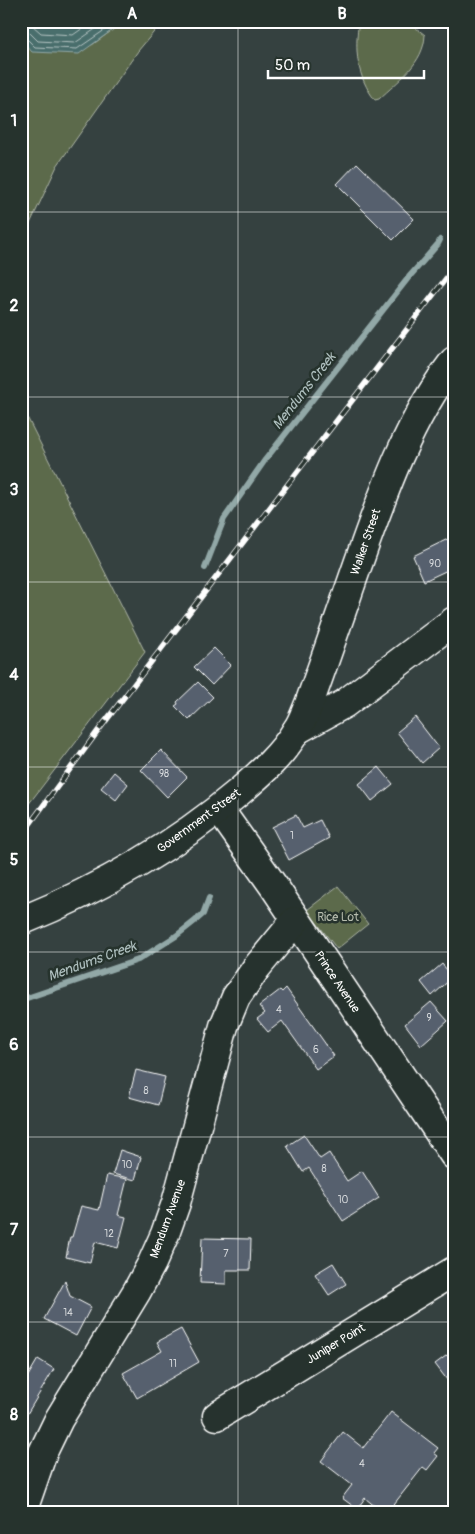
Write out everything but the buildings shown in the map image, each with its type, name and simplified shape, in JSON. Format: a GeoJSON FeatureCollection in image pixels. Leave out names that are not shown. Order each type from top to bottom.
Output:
{"type":"FeatureCollection","features":[{"type":"Feature","properties":{"kind":"street","name":"Walker Street"},"geometry":{"type":"LineString","coordinates":[[297,730],[309,704],[379,503],[396,463],[412,429],[454,361]]}},
{"type":"Feature","properties":{"kind":"street","name":"Government Street"},"geometry":{"type":"LineString","coordinates":[[21,921],[99,887],[157,852],[219,809],[272,762],[297,730],[344,704],[454,621]]}},
{"type":"Feature","properties":{"kind":"street","name":"Prince Avenue"},"geometry":{"type":"LineString","coordinates":[[219,809],[275,888],[454,1155]]}},
{"type":"Feature","properties":{"kind":"street","name":"Mendum Avenue"},"geometry":{"type":"LineString","coordinates":[[22,1513],[43,1452],[59,1419],[137,1290],[165,1234],[176,1203],[224,1026],[236,997],[256,967],[295,920]]}},
{"type":"Feature","properties":{"kind":"street","name":"Juniper Point"},"geometry":{"type":"LineString","coordinates":[[217,1416],[454,1271]]}},
{"type":"Feature","properties":{"kind":"green space"},"geometry":{"type":"Polygon","coordinates":[[[21,21],[92,45],[125,21],[163,21],[138,51],[57,166],[21,243],[21,21]]]}},
{"type":"Feature","properties":{"kind":"green space"},"geometry":{"type":"Polygon","coordinates":[[[359,21],[407,21],[425,35],[424,45],[420,54],[409,71],[379,99],[375,100],[364,82],[358,63],[359,21]]]}},
{"type":"Feature","properties":{"kind":"green space"},"geometry":{"type":"Polygon","coordinates":[[[21,405],[145,652],[21,814],[21,405]]]}},
{"type":"Feature","properties":{"kind":"green space","name":"Rice Lot"},"geometry":{"type":"Polygon","coordinates":[[[338,886],[368,924],[337,949],[307,910],[338,886]]]}},
{"type":"Feature","properties":{"kind":"water"},"geometry":{"type":"Polygon","coordinates":[[[21,21],[125,21],[79,54],[32,52],[21,39],[21,21]]]}},
{"type":"Feature","properties":{"kind":"waterway","name":"Mendums Creek"},"geometry":{"type":"LineString","coordinates":[[205,568],[224,519],[265,460],[440,240]]}},
{"type":"Feature","properties":{"kind":"waterway","name":"Mendums Creek"},"geometry":{"type":"LineString","coordinates":[[21,1000],[138,960],[176,936],[195,921],[203,914],[209,898]]}},
{"type":"Feature","properties":{"kind":"railway"},"geometry":{"type":"LineString","coordinates":[[21,836],[98,731],[454,268]]}}]}
